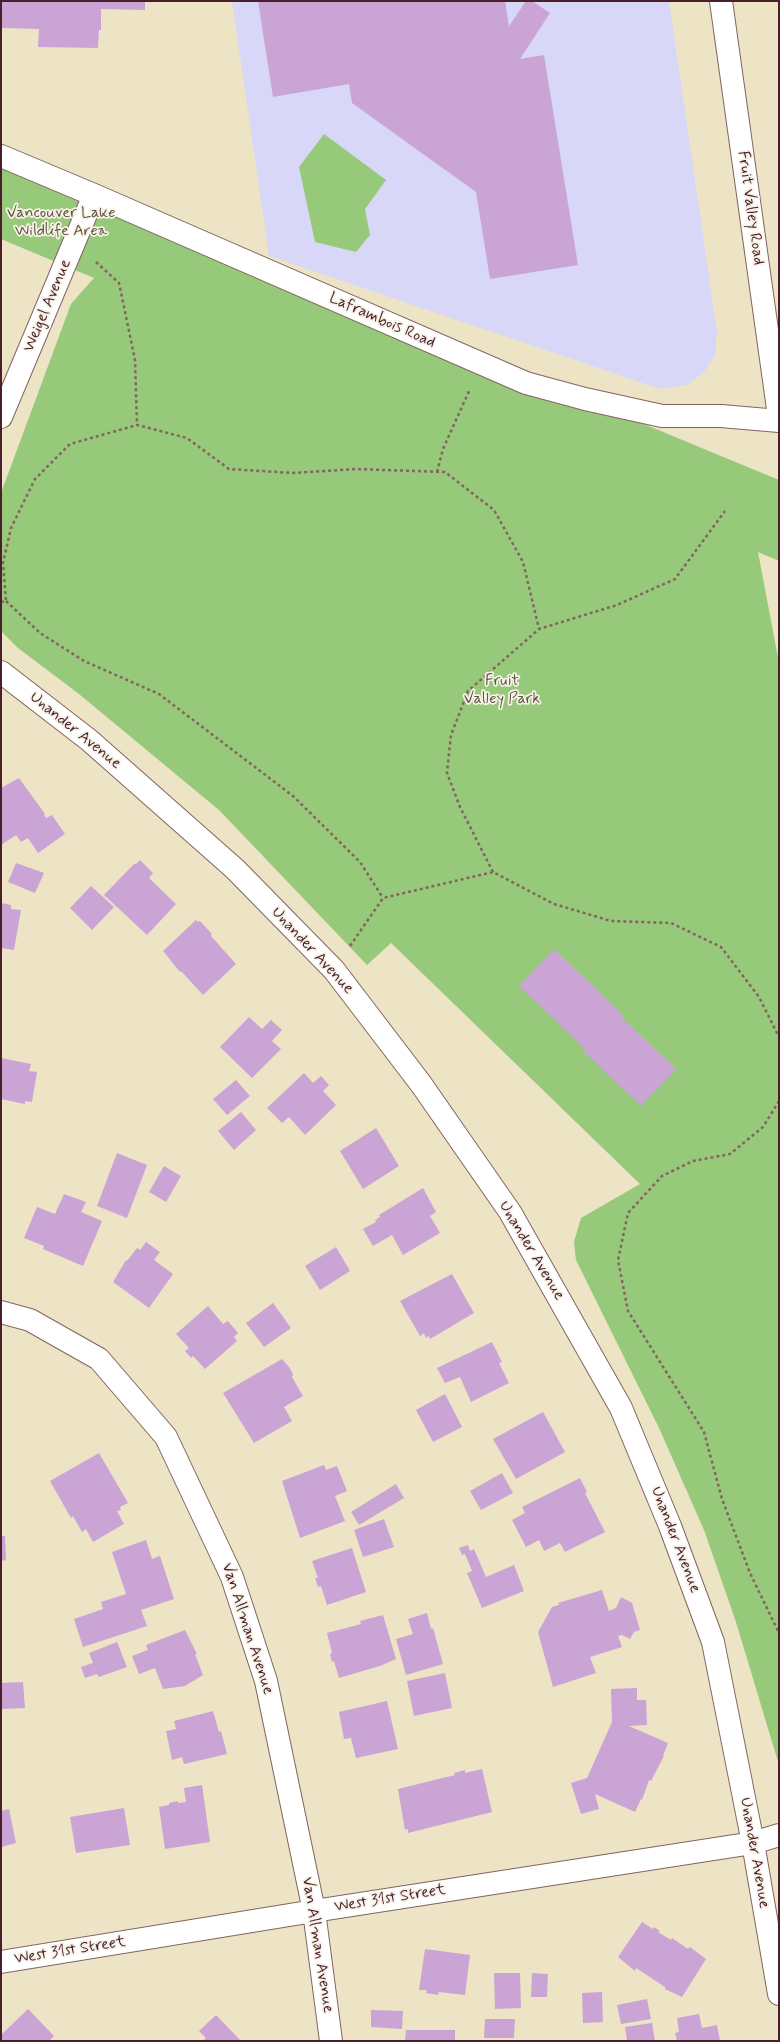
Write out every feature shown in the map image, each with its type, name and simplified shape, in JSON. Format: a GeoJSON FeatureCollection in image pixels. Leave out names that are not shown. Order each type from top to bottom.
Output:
{"type":"FeatureCollection","features":[{"type":"Feature","properties":{"kind":"street","name":"Fruit Valley Road"},"geometry":{"type":"LineString","coordinates":[[721,1],[779,416]]}},
{"type":"Feature","properties":{"kind":"street","name":"Laframbois Road"},"geometry":{"type":"LineString","coordinates":[[1,156],[526,383],[585,400],[662,416],[721,416],[779,421]]}},
{"type":"Feature","properties":{"kind":"street","name":"Weigel Avenue"},"geometry":{"type":"LineString","coordinates":[[1,417],[94,195]]}},
{"type":"Feature","properties":{"kind":"street","name":"Unander Avenue"},"geometry":{"type":"LineString","coordinates":[[1,672],[88,740],[235,869],[334,970],[421,1084],[510,1212],[621,1408],[670,1526],[713,1642],[753,1843],[779,1994]]}},
{"type":"Feature","properties":{"kind":"street","name":"Van Allman Avenue"},"geometry":{"type":"LineString","coordinates":[[1,1312],[30,1320],[99,1359],[166,1437],[232,1577],[266,1681],[314,1911],[331,2041]]}},
{"type":"Feature","properties":{"kind":"street","name":"West 31st Street"},"geometry":{"type":"LineString","coordinates":[[1,1962],[314,1911],[753,1843],[779,1835]]}},
{"type":"Feature","properties":{"kind":"path"},"geometry":{"type":"LineString","coordinates":[[75,242],[119,283],[135,360],[137,425]]}},
{"type":"Feature","properties":{"kind":"path"},"geometry":{"type":"LineString","coordinates":[[437,472],[443,449],[465,397],[483,365]]}},
{"type":"Feature","properties":{"kind":"path"},"geometry":{"type":"LineString","coordinates":[[383,898],[360,862],[293,796],[159,694],[84,660],[40,632],[6,601],[3,563],[11,528],[35,479],[70,444],[137,425],[187,438],[229,469],[293,473],[356,469],[445,472],[494,510],[523,562],[539,629]]}},
{"type":"Feature","properties":{"kind":"path"},"geometry":{"type":"LineString","coordinates":[[725,511],[675,579],[617,605],[539,629],[468,691],[451,735],[447,773],[460,807],[493,872],[554,904],[611,921],[671,923],[722,947],[759,997],[779,1037]]}},
{"type":"Feature","properties":{"kind":"path"},"geometry":{"type":"LineString","coordinates":[[1,602],[6,601]]}},
{"type":"Feature","properties":{"kind":"path"},"geometry":{"type":"LineString","coordinates":[[334,970],[383,898],[493,872]]}},
{"type":"Feature","properties":{"kind":"path"},"geometry":{"type":"LineString","coordinates":[[779,1102],[763,1127],[730,1154],[693,1161],[662,1176],[628,1213],[618,1260],[628,1311],[704,1432],[722,1500],[750,1573],[779,1632]]}},
{"type":"Feature","properties":{"kind":"shaded area"},"geometry":{"type":"Polygon","coordinates":[[[232,1],[669,1],[717,332],[715,356],[703,373],[687,385],[660,389],[269,256],[232,1]]]}},
{"type":"Feature","properties":{"kind":"green space"},"geometry":{"type":"Polygon","coordinates":[[[324,134],[386,180],[365,209],[370,235],[356,252],[315,242],[299,167],[324,134]]]}},
{"type":"Feature","properties":{"kind":"green space","name":"Fruit Valley Park"},"geometry":{"type":"Polygon","coordinates":[[[1,158],[779,480],[779,561],[758,552],[779,663],[779,1765],[736,1622],[704,1530],[659,1428],[576,1260],[574,1242],[581,1218],[640,1184],[391,943],[367,965],[219,810],[79,694],[18,648],[1,631],[1,493],[71,304],[94,278],[1,239],[1,158]]]}},
{"type":"Feature","properties":{"kind":"building"},"geometry":{"type":"Polygon","coordinates":[[[1,1],[145,1],[145,10],[101,9],[101,30],[99,30],[98,48],[38,47],[39,29],[1,28],[1,1]]]}},
{"type":"Feature","properties":{"kind":"building"},"geometry":{"type":"Polygon","coordinates":[[[258,1],[505,1],[509,26],[526,1],[532,1],[550,13],[520,59],[544,55],[578,265],[490,279],[476,192],[352,103],[349,84],[273,97],[258,1]]]}},
{"type":"Feature","properties":{"kind":"building"},"geometry":{"type":"Polygon","coordinates":[[[19,778],[45,814],[44,815],[46,818],[52,815],[65,834],[38,853],[28,838],[21,842],[16,835],[1,845],[1,788],[19,778]]]}},
{"type":"Feature","properties":{"kind":"building"},"geometry":{"type":"Polygon","coordinates":[[[140,860],[153,873],[149,878],[176,904],[147,935],[104,895],[134,864],[140,860]]]}},
{"type":"Feature","properties":{"kind":"building"},"geometry":{"type":"Polygon","coordinates":[[[16,863],[44,873],[35,893],[8,882],[16,863]]]}},
{"type":"Feature","properties":{"kind":"building"},"geometry":{"type":"Polygon","coordinates":[[[91,886],[114,907],[92,930],[70,908],[91,886]]]}},
{"type":"Feature","properties":{"kind":"building"},"geometry":{"type":"Polygon","coordinates":[[[1,903],[11,905],[11,909],[21,910],[14,950],[1,948],[1,903]]]}},
{"type":"Feature","properties":{"kind":"building"},"geometry":{"type":"Polygon","coordinates":[[[196,920],[198,922],[200,921],[212,934],[211,936],[236,964],[203,995],[181,971],[180,972],[163,951],[196,920]]]}},
{"type":"Feature","properties":{"kind":"building"},"geometry":{"type":"Polygon","coordinates":[[[554,949],[623,1015],[621,1017],[676,1069],[641,1106],[582,1050],[584,1048],[519,986],[554,949]]]}},
{"type":"Feature","properties":{"kind":"building"},"geometry":{"type":"Polygon","coordinates":[[[249,1017],[262,1029],[271,1020],[282,1030],[272,1041],[281,1049],[252,1078],[220,1047],[249,1017]]]}},
{"type":"Feature","properties":{"kind":"building"},"geometry":{"type":"Polygon","coordinates":[[[1,1058],[31,1064],[29,1071],[37,1072],[32,1102],[25,1101],[25,1104],[1,1099],[1,1058]]]}},
{"type":"Feature","properties":{"kind":"building"},"geometry":{"type":"Polygon","coordinates":[[[304,1073],[313,1083],[321,1076],[329,1085],[323,1091],[336,1105],[305,1135],[289,1117],[282,1123],[267,1108],[304,1073]]]}},
{"type":"Feature","properties":{"kind":"building"},"geometry":{"type":"Polygon","coordinates":[[[236,1080],[250,1096],[227,1115],[213,1099],[236,1080]]]}},
{"type":"Feature","properties":{"kind":"building"},"geometry":{"type":"Polygon","coordinates":[[[241,1112],[256,1130],[234,1150],[218,1131],[241,1112]]]}},
{"type":"Feature","properties":{"kind":"building"},"geometry":{"type":"Polygon","coordinates":[[[376,1128],[399,1166],[363,1189],[340,1151],[376,1128]]]}},
{"type":"Feature","properties":{"kind":"building"},"geometry":{"type":"Polygon","coordinates":[[[117,1153],[147,1165],[127,1218],[97,1206],[117,1153]]]}},
{"type":"Feature","properties":{"kind":"building"},"geometry":{"type":"Polygon","coordinates":[[[164,1166],[181,1176],[166,1202],[149,1192],[164,1166]]]}},
{"type":"Feature","properties":{"kind":"building"},"geometry":{"type":"Polygon","coordinates":[[[423,1188],[436,1212],[430,1216],[440,1233],[403,1255],[392,1235],[373,1246],[363,1229],[376,1222],[375,1220],[380,1217],[379,1215],[423,1188]]]}},
{"type":"Feature","properties":{"kind":"building"},"geometry":{"type":"Polygon","coordinates":[[[64,1194],[86,1202],[81,1212],[102,1221],[83,1266],[43,1249],[44,1246],[24,1238],[37,1207],[55,1214],[64,1194]]]}},
{"type":"Feature","properties":{"kind":"building"},"geometry":{"type":"Polygon","coordinates":[[[146,1242],[160,1252],[154,1260],[173,1274],[149,1308],[113,1282],[126,1260],[127,1261],[137,1248],[140,1250],[146,1242]]]}},
{"type":"Feature","properties":{"kind":"building"},"geometry":{"type":"Polygon","coordinates":[[[336,1247],[350,1271],[320,1290],[305,1266],[336,1247]]]}},
{"type":"Feature","properties":{"kind":"building"},"geometry":{"type":"Polygon","coordinates":[[[452,1274],[474,1313],[430,1339],[429,1336],[426,1338],[424,1333],[420,1336],[400,1301],[452,1274]]]}},
{"type":"Feature","properties":{"kind":"building"},"geometry":{"type":"Polygon","coordinates":[[[273,1303],[291,1328],[264,1347],[246,1323],[273,1303]]]}},
{"type":"Feature","properties":{"kind":"building"},"geometry":{"type":"Polygon","coordinates":[[[208,1306],[223,1324],[228,1321],[238,1333],[234,1337],[237,1341],[205,1369],[193,1356],[191,1358],[185,1351],[189,1348],[176,1334],[208,1306]]]}},
{"type":"Feature","properties":{"kind":"building"},"geometry":{"type":"Polygon","coordinates":[[[492,1342],[502,1362],[499,1363],[509,1383],[471,1402],[460,1377],[445,1383],[437,1368],[492,1342]]]}},
{"type":"Feature","properties":{"kind":"building"},"geometry":{"type":"Polygon","coordinates":[[[282,1359],[293,1374],[292,1377],[303,1396],[284,1407],[292,1421],[254,1443],[223,1393],[282,1359]]]}},
{"type":"Feature","properties":{"kind":"building"},"geometry":{"type":"Polygon","coordinates":[[[445,1394],[462,1427],[433,1442],[416,1410],[445,1394]]]}},
{"type":"Feature","properties":{"kind":"building"},"geometry":{"type":"Polygon","coordinates":[[[543,1412],[565,1452],[516,1479],[493,1439],[543,1412]]]}},
{"type":"Feature","properties":{"kind":"building"},"geometry":{"type":"Polygon","coordinates":[[[99,1453],[128,1503],[120,1507],[121,1510],[117,1511],[124,1524],[93,1542],[86,1529],[82,1532],[73,1516],[71,1518],[50,1481],[99,1453]]]}},
{"type":"Feature","properties":{"kind":"building"},"geometry":{"type":"Polygon","coordinates":[[[324,1465],[326,1470],[337,1466],[347,1491],[335,1496],[345,1521],[300,1538],[282,1481],[324,1465]]]}},
{"type":"Feature","properties":{"kind":"building"},"geometry":{"type":"Polygon","coordinates":[[[502,1473],[513,1493],[481,1510],[470,1491],[502,1473]]]}},
{"type":"Feature","properties":{"kind":"building"},"geometry":{"type":"Polygon","coordinates":[[[580,1478],[587,1492],[585,1493],[605,1532],[565,1552],[560,1543],[544,1551],[539,1540],[526,1547],[512,1520],[525,1513],[522,1507],[580,1478]]]}},
{"type":"Feature","properties":{"kind":"building"},"geometry":{"type":"Polygon","coordinates":[[[396,1484],[404,1498],[359,1525],[351,1512],[396,1484]]]}},
{"type":"Feature","properties":{"kind":"building"},"geometry":{"type":"Polygon","coordinates":[[[384,1519],[394,1547],[363,1557],[354,1530],[384,1519]]]}},
{"type":"Feature","properties":{"kind":"building"},"geometry":{"type":"Polygon","coordinates":[[[1,1536],[5,1536],[6,1560],[1,1561],[1,1536]]]}},
{"type":"Feature","properties":{"kind":"building"},"geometry":{"type":"Polygon","coordinates":[[[146,1540],[152,1559],[160,1556],[174,1599],[141,1610],[147,1626],[83,1647],[74,1619],[103,1609],[101,1602],[126,1594],[112,1552],[146,1540]]]}},
{"type":"Feature","properties":{"kind":"building"},"geometry":{"type":"Polygon","coordinates":[[[468,1545],[470,1551],[474,1549],[486,1577],[514,1565],[524,1591],[482,1608],[467,1573],[472,1571],[465,1554],[462,1555],[459,1548],[468,1545]]]}},
{"type":"Feature","properties":{"kind":"building"},"geometry":{"type":"Polygon","coordinates":[[[352,1548],[366,1592],[327,1605],[321,1586],[318,1587],[315,1578],[318,1578],[312,1561],[352,1548]]]}},
{"type":"Feature","properties":{"kind":"building"},"geometry":{"type":"Polygon","coordinates":[[[602,1590],[609,1611],[616,1608],[621,1597],[632,1603],[640,1630],[634,1632],[630,1639],[622,1635],[618,1636],[622,1647],[590,1657],[596,1673],[553,1687],[538,1632],[552,1607],[559,1605],[558,1603],[602,1590]]]}},
{"type":"Feature","properties":{"kind":"building"},"geometry":{"type":"Polygon","coordinates":[[[427,1613],[431,1629],[433,1628],[443,1664],[406,1675],[396,1639],[413,1634],[408,1619],[427,1613]]]}},
{"type":"Feature","properties":{"kind":"building"},"geometry":{"type":"Polygon","coordinates":[[[383,1615],[396,1659],[380,1666],[339,1678],[334,1661],[332,1662],[330,1654],[332,1653],[327,1633],[361,1624],[360,1621],[383,1615]]]}},
{"type":"Feature","properties":{"kind":"building"},"geometry":{"type":"Polygon","coordinates":[[[185,1630],[197,1654],[195,1654],[203,1675],[185,1686],[163,1689],[155,1668],[139,1674],[132,1656],[148,1650],[146,1645],[185,1630]]]}},
{"type":"Feature","properties":{"kind":"building"},"geometry":{"type":"Polygon","coordinates":[[[117,1642],[127,1667],[99,1677],[97,1674],[85,1678],[81,1667],[93,1663],[89,1653],[117,1642]]]}},
{"type":"Feature","properties":{"kind":"building"},"geometry":{"type":"Polygon","coordinates":[[[445,1673],[452,1708],[414,1716],[407,1681],[445,1673]]]}},
{"type":"Feature","properties":{"kind":"building"},"geometry":{"type":"Polygon","coordinates":[[[23,1682],[25,1708],[1,1709],[1,1683],[23,1682]]]}},
{"type":"Feature","properties":{"kind":"building"},"geometry":{"type":"Polygon","coordinates":[[[637,1688],[637,1700],[646,1700],[647,1725],[629,1726],[668,1743],[664,1756],[651,1781],[649,1780],[642,1800],[641,1799],[635,1812],[595,1794],[599,1809],[581,1814],[571,1783],[587,1778],[612,1722],[611,1689],[637,1688]]]}},
{"type":"Feature","properties":{"kind":"building"},"geometry":{"type":"Polygon","coordinates":[[[387,1701],[398,1749],[356,1758],[351,1738],[344,1739],[339,1712],[387,1701]]]}},
{"type":"Feature","properties":{"kind":"building"},"geometry":{"type":"Polygon","coordinates":[[[213,1711],[219,1732],[221,1731],[227,1754],[184,1764],[182,1757],[172,1760],[166,1731],[176,1729],[174,1721],[213,1711]]]}},
{"type":"Feature","properties":{"kind":"building"},"geometry":{"type":"Polygon","coordinates":[[[482,1769],[492,1812],[408,1833],[408,1829],[405,1830],[398,1789],[455,1775],[454,1773],[465,1770],[465,1773],[482,1769]]]}},
{"type":"Feature","properties":{"kind":"building"},"geometry":{"type":"Polygon","coordinates":[[[202,1785],[210,1842],[165,1849],[159,1807],[178,1801],[178,1803],[186,1802],[184,1788],[202,1785]]]}},
{"type":"Feature","properties":{"kind":"building"},"geometry":{"type":"Polygon","coordinates":[[[124,1808],[130,1845],[76,1853],[70,1817],[124,1808]]]}},
{"type":"Feature","properties":{"kind":"building"},"geometry":{"type":"Polygon","coordinates":[[[9,1809],[16,1843],[1,1847],[1,1811],[9,1809]]]}},
{"type":"Feature","properties":{"kind":"building"},"geometry":{"type":"Polygon","coordinates":[[[642,1922],[653,1929],[654,1927],[660,1931],[658,1932],[671,1940],[672,1938],[688,1949],[690,1947],[706,1959],[682,1997],[665,1989],[665,1987],[636,1968],[635,1971],[618,1957],[642,1922]]]}},
{"type":"Feature","properties":{"kind":"building"},"geometry":{"type":"Polygon","coordinates":[[[425,1949],[470,1955],[465,1995],[439,1992],[438,1995],[426,1993],[427,1990],[419,1990],[425,1949]]]}},
{"type":"Feature","properties":{"kind":"building"},"geometry":{"type":"Polygon","coordinates":[[[494,1973],[520,1973],[521,2008],[495,2009],[494,1973]]]}},
{"type":"Feature","properties":{"kind":"building"},"geometry":{"type":"Polygon","coordinates":[[[532,1973],[548,1974],[547,1997],[531,1997],[532,1973]]]}},
{"type":"Feature","properties":{"kind":"building"},"geometry":{"type":"Polygon","coordinates":[[[602,1992],[603,2022],[583,2023],[582,1993],[602,1992]]]}},
{"type":"Feature","properties":{"kind":"building"},"geometry":{"type":"Polygon","coordinates":[[[647,1999],[651,2019],[621,2024],[617,2005],[647,1999]]]}},
{"type":"Feature","properties":{"kind":"building"},"geometry":{"type":"Polygon","coordinates":[[[28,2009],[54,2036],[49,2041],[1,2041],[1,2035],[28,2009]]]}},
{"type":"Feature","properties":{"kind":"building"},"geometry":{"type":"Polygon","coordinates":[[[371,2010],[403,2011],[402,2029],[371,2027],[371,2010]]]}},
{"type":"Feature","properties":{"kind":"building"},"geometry":{"type":"Polygon","coordinates":[[[699,2014],[702,2028],[717,2025],[720,2041],[677,2041],[675,2033],[679,2032],[677,2018],[699,2014]]]}},
{"type":"Feature","properties":{"kind":"building"},"geometry":{"type":"Polygon","coordinates":[[[216,2015],[241,2041],[206,2041],[204,2039],[206,2038],[199,2031],[216,2015]]]}},
{"type":"Feature","properties":{"kind":"building"},"geometry":{"type":"Polygon","coordinates":[[[485,2019],[515,2019],[514,2038],[484,2038],[485,2019]]]}},
{"type":"Feature","properties":{"kind":"building"},"geometry":{"type":"Polygon","coordinates":[[[652,2023],[655,2041],[627,2041],[625,2027],[652,2023]]]}},
{"type":"Feature","properties":{"kind":"building"},"geometry":{"type":"Polygon","coordinates":[[[406,2030],[455,2030],[455,2040],[405,2041],[406,2030]]]}},
{"type":"Feature","properties":{"kind":"park label","name":"Vancouver Lake Wildlife Area"},"geometry":{"type":"Point","coordinates":[61,223]}}]}
